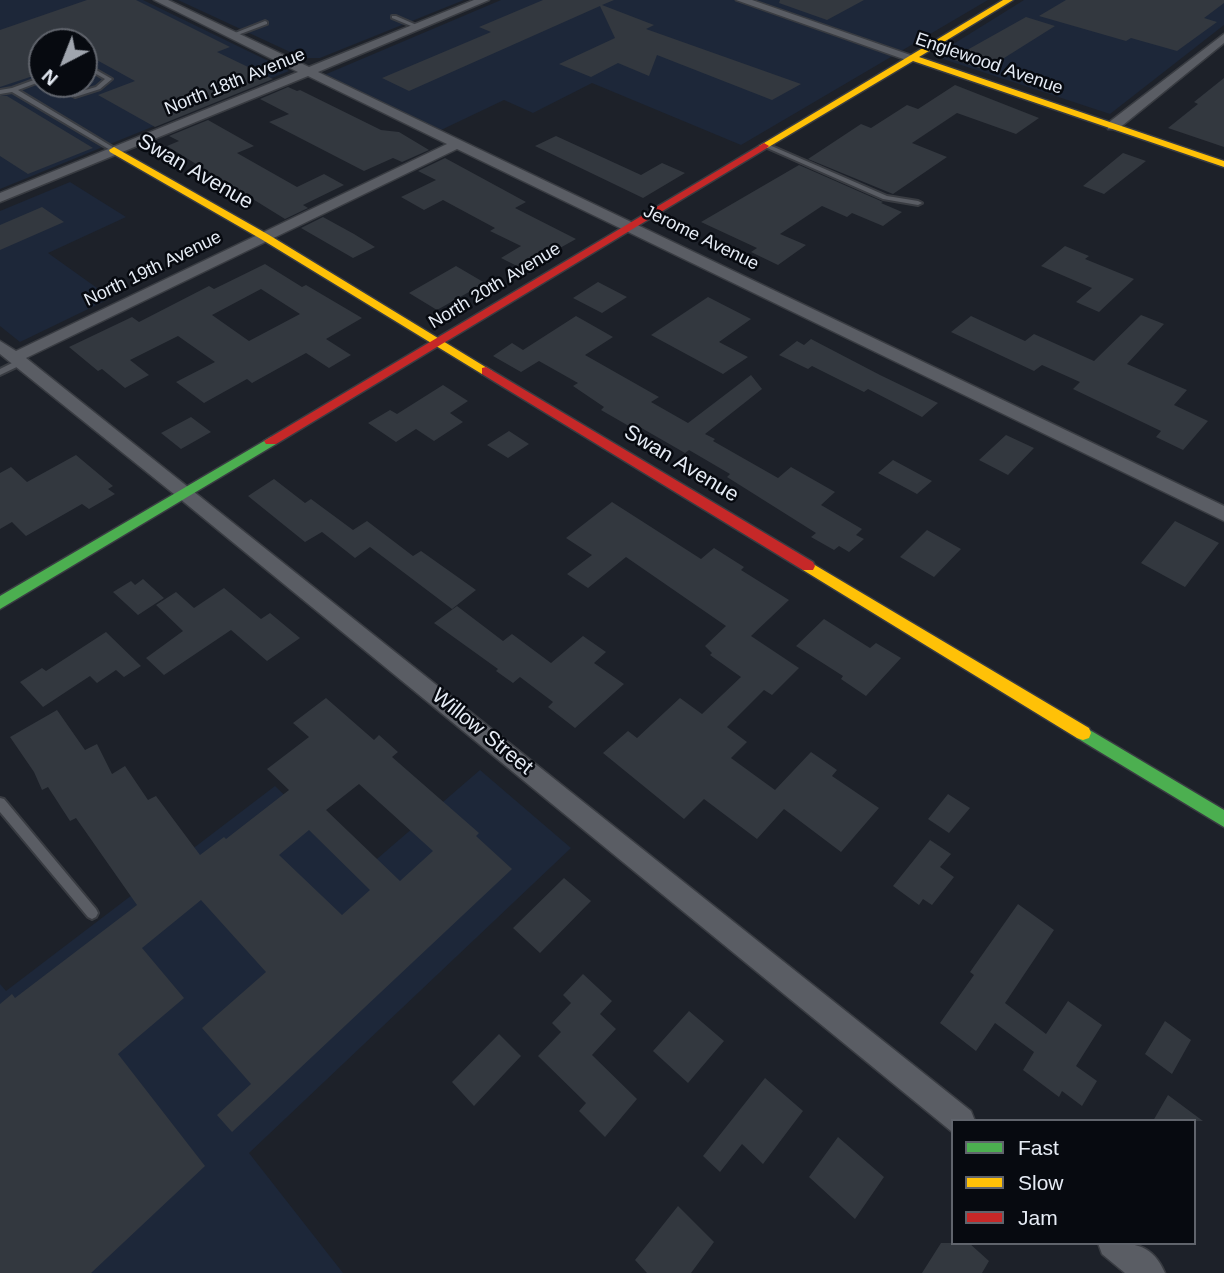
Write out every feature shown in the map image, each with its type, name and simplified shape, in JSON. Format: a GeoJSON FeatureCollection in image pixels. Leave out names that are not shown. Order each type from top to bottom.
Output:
{"type":"FeatureCollection","features":[{"type":"Feature","properties":{"kind":"street","name":"Jerome Avenue"},"geometry":{"type":"LineString","coordinates":[[161,0],[1224,514]]}},
{"type":"Feature","properties":{"kind":"street","name":"North 18th Avenue"},"geometry":{"type":"LineString","coordinates":[[1,196],[484,0]]}},
{"type":"Feature","properties":{"kind":"street","name":"Englewood Avenue"},"geometry":{"type":"LineString","coordinates":[[741,0],[1224,164]]}},
{"type":"Feature","properties":{"kind":"street","name":"North 20th Avenue"},"geometry":{"type":"LineString","coordinates":[[0,603],[1009,0]]}},
{"type":"Feature","properties":{"kind":"street"},"geometry":{"type":"LineString","coordinates":[[1113,126],[1224,37]]}},
{"type":"Feature","properties":{"kind":"street","name":"North 19th Avenue"},"geometry":{"type":"LineString","coordinates":[[8,359],[460,143]]}},
{"type":"Feature","properties":{"kind":"street","name":"Swan Avenue"},"geometry":{"type":"LineString","coordinates":[[114,150],[265,237],[1224,819]]}},
{"type":"Feature","properties":{"kind":"street","name":"Willow Street"},"geometry":{"type":"LineString","coordinates":[[8,359],[186,493],[959,1119]]}},
{"type":"Feature","properties":{"kind":"street"},"geometry":{"type":"LineString","coordinates":[[1115,1245],[1149,1273]]}},
{"type":"Feature","properties":{"kind":"lane"},"geometry":{"type":"LineString","coordinates":[[394,17],[418,27]]}},
{"type":"Feature","properties":{"kind":"lane"},"geometry":{"type":"LineString","coordinates":[[233,35],[265,23]]}},
{"type":"Feature","properties":{"kind":"lane"},"geometry":{"type":"LineString","coordinates":[[98,73],[109,79],[98,88]]}},
{"type":"Feature","properties":{"kind":"lane"},"geometry":{"type":"LineString","coordinates":[[0,92],[28,84]]}},
{"type":"Feature","properties":{"kind":"lane"},"geometry":{"type":"LineString","coordinates":[[13,89],[114,150]]}},
{"type":"Feature","properties":{"kind":"lane"},"geometry":{"type":"LineString","coordinates":[[767,146],[885,198],[918,203]]}},
{"type":"Feature","properties":{"kind":"lane"},"geometry":{"type":"LineString","coordinates":[[0,803],[92,913]]}},
{"type":"Feature","properties":{"kind":"shaded area"},"geometry":{"type":"Polygon","coordinates":[[[0,0],[143,0],[289,71],[0,189],[0,0]]]}},
{"type":"Feature","properties":{"kind":"shaded area"},"geometry":{"type":"Polygon","coordinates":[[[178,0],[464,0],[320,58],[303,58],[178,0]]]}},
{"type":"Feature","properties":{"kind":"shaded area"},"geometry":{"type":"Polygon","coordinates":[[[501,0],[988,0],[741,145],[592,83],[533,113],[504,100],[441,130],[324,75],[501,0]]]}},
{"type":"Feature","properties":{"kind":"shaded area"},"geometry":{"type":"Polygon","coordinates":[[[1024,0],[1224,0],[1224,25],[1110,114],[934,56],[1024,0]]]}},
{"type":"Feature","properties":{"kind":"shaded area"},"geometry":{"type":"Polygon","coordinates":[[[70,182],[126,217],[48,253],[111,298],[20,342],[0,326],[0,211],[70,182]]]}},
{"type":"Feature","properties":{"kind":"shaded area"},"geometry":{"type":"Polygon","coordinates":[[[480,770],[571,848],[249,1153],[343,1273],[0,1273],[0,984],[6,991],[275,786],[363,871],[480,770]]]}},
{"type":"Feature","properties":{"kind":"building"},"geometry":{"type":"Polygon","coordinates":[[[87,0],[136,0],[230,47],[217,52],[273,79],[155,127],[98,95],[135,81],[98,61],[98,28],[28,28],[28,78],[0,87],[0,30],[87,0]]]}},
{"type":"Feature","properties":{"kind":"building"},"geometry":{"type":"Polygon","coordinates":[[[543,0],[614,0],[602,5],[654,25],[646,29],[801,84],[772,100],[657,55],[649,76],[618,63],[591,77],[559,64],[615,38],[600,6],[409,91],[382,78],[491,32],[479,27],[543,0]]]}},
{"type":"Feature","properties":{"kind":"building"},"geometry":{"type":"Polygon","coordinates":[[[780,0],[864,0],[827,20],[779,3],[780,0]]]}},
{"type":"Feature","properties":{"kind":"building"},"geometry":{"type":"Polygon","coordinates":[[[1066,0],[1224,0],[1224,3],[1204,18],[1217,22],[1177,51],[1131,38],[1126,41],[1039,16],[1066,0]]]}},
{"type":"Feature","properties":{"kind":"building"},"geometry":{"type":"Polygon","coordinates":[[[1026,17],[1055,26],[985,70],[951,59],[1026,17]]]}},
{"type":"Feature","properties":{"kind":"building"},"geometry":{"type":"Polygon","coordinates":[[[1224,78],[1224,147],[1168,128],[1198,104],[1194,102],[1224,78]]]}},
{"type":"Feature","properties":{"kind":"building"},"geometry":{"type":"Polygon","coordinates":[[[955,85],[1039,118],[1016,134],[957,113],[912,143],[947,157],[893,194],[808,159],[861,124],[871,128],[907,105],[918,109],[955,85]]]}},
{"type":"Feature","properties":{"kind":"building"},"geometry":{"type":"Polygon","coordinates":[[[288,87],[300,90],[381,130],[399,132],[429,150],[402,162],[393,158],[364,171],[269,122],[289,114],[260,99],[288,87]]]}},
{"type":"Feature","properties":{"kind":"building"},"geometry":{"type":"Polygon","coordinates":[[[0,96],[7,96],[93,148],[28,174],[0,156],[0,96]]]}},
{"type":"Feature","properties":{"kind":"building"},"geometry":{"type":"Polygon","coordinates":[[[208,120],[254,146],[237,153],[297,187],[324,174],[344,185],[303,205],[308,208],[285,219],[167,146],[179,141],[169,136],[208,120]]]}},
{"type":"Feature","properties":{"kind":"building"},"geometry":{"type":"Polygon","coordinates":[[[556,136],[641,175],[662,163],[685,173],[643,198],[535,146],[556,136]]]}},
{"type":"Feature","properties":{"kind":"building"},"geometry":{"type":"Polygon","coordinates":[[[1123,153],[1146,161],[1104,194],[1083,186],[1123,153]]]}},
{"type":"Feature","properties":{"kind":"building"},"geometry":{"type":"Polygon","coordinates":[[[445,158],[526,202],[515,208],[576,239],[542,258],[546,260],[527,271],[501,258],[521,246],[490,231],[495,228],[443,200],[424,210],[401,197],[436,180],[418,171],[445,158]]]}},
{"type":"Feature","properties":{"kind":"building"},"geometry":{"type":"Polygon","coordinates":[[[799,165],[902,212],[883,226],[852,213],[847,217],[822,206],[780,234],[806,245],[778,265],[751,252],[757,248],[701,222],[799,165]]]}},
{"type":"Feature","properties":{"kind":"building"},"geometry":{"type":"Polygon","coordinates":[[[42,207],[64,222],[0,250],[0,225],[42,207]]]}},
{"type":"Feature","properties":{"kind":"building"},"geometry":{"type":"Polygon","coordinates":[[[323,217],[375,247],[353,258],[301,228],[323,217]]]}},
{"type":"Feature","properties":{"kind":"building"},"geometry":{"type":"Polygon","coordinates":[[[1065,246],[1089,256],[1085,259],[1134,279],[1099,312],[1076,302],[1092,288],[1041,266],[1065,246]]]}},
{"type":"Feature","properties":{"kind":"building"},"geometry":{"type":"Polygon","coordinates":[[[265,264],[362,318],[326,339],[351,355],[329,368],[306,353],[252,383],[247,379],[204,403],[176,382],[215,362],[178,336],[130,360],[149,375],[125,388],[102,369],[98,371],[69,347],[132,317],[139,322],[209,286],[214,289],[265,264]],[[261,289],[212,315],[249,341],[300,314],[261,289]]]}},
{"type":"Feature","properties":{"kind":"building"},"geometry":{"type":"Polygon","coordinates":[[[456,266],[485,283],[437,310],[409,293],[456,266]]]}},
{"type":"Feature","properties":{"kind":"building"},"geometry":{"type":"Polygon","coordinates":[[[598,282],[627,297],[602,313],[573,298],[598,282]]]}},
{"type":"Feature","properties":{"kind":"building"},"geometry":{"type":"Polygon","coordinates":[[[708,297],[751,319],[719,342],[748,357],[723,374],[651,335],[708,297]]]}},
{"type":"Feature","properties":{"kind":"building"},"geometry":{"type":"Polygon","coordinates":[[[1141,315],[1164,324],[1127,364],[1187,390],[1174,405],[1208,421],[1183,450],[1156,437],[1161,431],[1073,389],[1080,382],[1042,365],[1034,371],[951,332],[971,316],[1025,341],[1034,334],[1094,361],[1141,315]]]}},
{"type":"Feature","properties":{"kind":"building"},"geometry":{"type":"Polygon","coordinates":[[[576,316],[613,337],[585,355],[659,397],[651,402],[688,423],[751,375],[762,389],[705,434],[778,478],[791,467],[835,492],[821,505],[862,529],[856,535],[864,539],[849,552],[839,546],[834,550],[811,537],[816,533],[727,477],[730,474],[689,450],[685,453],[638,426],[634,429],[601,410],[604,407],[573,386],[578,383],[539,361],[521,372],[493,356],[512,343],[523,350],[576,316]]]}},
{"type":"Feature","properties":{"kind":"building"},"geometry":{"type":"Polygon","coordinates":[[[811,339],[938,403],[922,417],[868,389],[864,392],[812,366],[808,369],[779,355],[797,341],[804,345],[811,339]]]}},
{"type":"Feature","properties":{"kind":"building"},"geometry":{"type":"Polygon","coordinates":[[[443,385],[468,401],[450,413],[463,422],[434,441],[416,429],[396,442],[368,423],[390,410],[397,414],[443,385]]]}},
{"type":"Feature","properties":{"kind":"building"},"geometry":{"type":"Polygon","coordinates":[[[191,417],[211,432],[181,449],[161,433],[191,417]]]}},
{"type":"Feature","properties":{"kind":"building"},"geometry":{"type":"Polygon","coordinates":[[[509,431],[529,444],[508,458],[487,445],[509,431]]]}},
{"type":"Feature","properties":{"kind":"building"},"geometry":{"type":"Polygon","coordinates":[[[1006,435],[1034,448],[1008,475],[979,460],[1006,435]]]}},
{"type":"Feature","properties":{"kind":"building"},"geometry":{"type":"Polygon","coordinates":[[[76,455],[113,486],[108,489],[115,494],[89,509],[82,504],[26,536],[12,522],[0,529],[0,473],[11,467],[27,482],[76,455]]]}},
{"type":"Feature","properties":{"kind":"building"},"geometry":{"type":"Polygon","coordinates":[[[893,460],[932,481],[917,494],[878,473],[893,460]]]}},
{"type":"Feature","properties":{"kind":"building"},"geometry":{"type":"Polygon","coordinates":[[[274,479],[305,503],[311,499],[353,530],[367,521],[413,556],[421,551],[476,590],[452,609],[370,547],[355,558],[322,532],[305,542],[248,496],[274,479]]]}},
{"type":"Feature","properties":{"kind":"building"},"geometry":{"type":"Polygon","coordinates":[[[612,502],[701,559],[714,548],[744,567],[741,570],[789,600],[751,636],[799,668],[772,695],[764,690],[727,727],[747,742],[731,758],[775,790],[811,752],[837,770],[832,776],[879,808],[841,852],[784,809],[757,839],[704,799],[684,819],[603,753],[628,731],[637,738],[680,698],[702,714],[741,677],[710,655],[712,653],[705,646],[726,626],[626,557],[588,588],[567,574],[592,555],[566,538],[612,502]]]}},
{"type":"Feature","properties":{"kind":"building"},"geometry":{"type":"Polygon","coordinates":[[[1175,521],[1219,543],[1185,587],[1141,563],[1175,521]]]}},
{"type":"Feature","properties":{"kind":"building"},"geometry":{"type":"Polygon","coordinates":[[[927,530],[961,549],[934,577],[900,557],[927,530]]]}},
{"type":"Feature","properties":{"kind":"building"},"geometry":{"type":"Polygon","coordinates":[[[143,579],[164,598],[138,615],[113,592],[131,581],[135,585],[143,579]]]}},
{"type":"Feature","properties":{"kind":"building"},"geometry":{"type":"Polygon","coordinates":[[[224,588],[261,619],[270,613],[300,638],[267,661],[231,630],[164,675],[146,658],[183,631],[156,605],[176,592],[194,608],[224,588]]]}},
{"type":"Feature","properties":{"kind":"building"},"geometry":{"type":"Polygon","coordinates":[[[457,606],[503,641],[512,634],[551,663],[583,636],[606,652],[594,663],[624,684],[575,728],[548,707],[553,702],[520,677],[513,683],[434,623],[457,606]]]}},
{"type":"Feature","properties":{"kind":"building"},"geometry":{"type":"Polygon","coordinates":[[[824,619],[870,648],[876,643],[901,658],[866,696],[841,679],[843,676],[796,646],[824,619]]]}},
{"type":"Feature","properties":{"kind":"building"},"geometry":{"type":"Polygon","coordinates":[[[106,632],[141,666],[124,677],[116,670],[97,683],[90,676],[43,707],[20,682],[42,668],[46,671],[106,632]]]}},
{"type":"Feature","properties":{"kind":"building"},"geometry":{"type":"Polygon","coordinates":[[[326,698],[374,740],[379,735],[398,752],[392,757],[479,833],[476,836],[512,869],[232,1132],[217,1115],[251,1084],[202,1028],[266,972],[201,900],[142,948],[184,998],[118,1054],[205,1166],[91,1273],[0,1273],[0,1004],[12,994],[15,998],[137,905],[76,818],[70,821],[48,787],[42,790],[34,772],[10,737],[57,710],[85,750],[97,744],[112,774],[125,766],[148,800],[156,796],[200,855],[224,837],[226,839],[289,790],[267,769],[309,737],[293,723],[326,698]],[[359,784],[326,810],[400,881],[433,851],[359,784]],[[309,830],[279,855],[342,915],[370,890],[309,830]]]}},
{"type":"Feature","properties":{"kind":"building"},"geometry":{"type":"Polygon","coordinates":[[[948,794],[970,808],[949,833],[928,819],[948,794]]]}},
{"type":"Feature","properties":{"kind":"building"},"geometry":{"type":"Polygon","coordinates":[[[930,840],[951,854],[940,867],[954,877],[932,905],[923,899],[919,905],[893,886],[930,840]]]}},
{"type":"Feature","properties":{"kind":"building"},"geometry":{"type":"Polygon","coordinates":[[[564,878],[591,901],[540,953],[513,928],[564,878]]]}},
{"type":"Feature","properties":{"kind":"building"},"geometry":{"type":"Polygon","coordinates":[[[1018,904],[1054,930],[1005,1003],[1046,1034],[1068,1001],[1102,1025],[1076,1066],[1097,1081],[1082,1106],[1062,1091],[1059,1097],[1023,1070],[1034,1052],[995,1023],[976,1051],[940,1023],[974,975],[970,972],[1018,904]]]}},
{"type":"Feature","properties":{"kind":"building"},"geometry":{"type":"Polygon","coordinates":[[[583,974],[612,1001],[600,1014],[616,1029],[592,1055],[637,1099],[605,1137],[579,1111],[586,1103],[538,1056],[561,1032],[552,1023],[571,1003],[563,995],[583,974]]]}},
{"type":"Feature","properties":{"kind":"building"},"geometry":{"type":"Polygon","coordinates":[[[689,1011],[724,1041],[688,1083],[653,1051],[689,1011]]]}},
{"type":"Feature","properties":{"kind":"building"},"geometry":{"type":"Polygon","coordinates":[[[1165,1021],[1191,1040],[1172,1074],[1145,1054],[1165,1021]]]}},
{"type":"Feature","properties":{"kind":"building"},"geometry":{"type":"Polygon","coordinates":[[[499,1034],[521,1056],[474,1106],[452,1082],[499,1034]]]}},
{"type":"Feature","properties":{"kind":"building"},"geometry":{"type":"Polygon","coordinates":[[[765,1078],[803,1111],[763,1164],[742,1144],[720,1172],[703,1156],[765,1078]]]}},
{"type":"Feature","properties":{"kind":"building"},"geometry":{"type":"Polygon","coordinates":[[[1168,1095],[1203,1121],[1196,1119],[1154,1119],[1168,1095]]]}},
{"type":"Feature","properties":{"kind":"building"},"geometry":{"type":"Polygon","coordinates":[[[838,1137],[884,1177],[855,1219],[809,1177],[838,1137]]]}},
{"type":"Feature","properties":{"kind":"building"},"geometry":{"type":"Polygon","coordinates":[[[678,1206],[714,1242],[691,1273],[647,1273],[635,1260],[678,1206]]]}},
{"type":"Feature","properties":{"kind":"building"},"geometry":{"type":"Polygon","coordinates":[[[941,1243],[971,1245],[989,1261],[982,1273],[922,1273],[941,1243]]]}},
{"type":"Feature","properties":{"kind":"traffic: fast"},"geometry":{"type":"LineString","coordinates":[[0,603],[271,441]]}},
{"type":"Feature","properties":{"kind":"traffic: fast"},"geometry":{"type":"LineString","coordinates":[[1083,733],[1224,819]]}},
{"type":"Feature","properties":{"kind":"traffic: slow"},"geometry":{"type":"LineString","coordinates":[[764,146],[1009,0]]}},
{"type":"Feature","properties":{"kind":"traffic: slow"},"geometry":{"type":"LineString","coordinates":[[913,58],[1224,164]]}},
{"type":"Feature","properties":{"kind":"traffic: slow"},"geometry":{"type":"LineString","coordinates":[[114,150],[265,237],[486,371]]}},
{"type":"Feature","properties":{"kind":"traffic: slow"},"geometry":{"type":"LineString","coordinates":[[808,566],[1083,733]]}},
{"type":"Feature","properties":{"kind":"traffic: jam"},"geometry":{"type":"LineString","coordinates":[[271,441],[764,146]]}},
{"type":"Feature","properties":{"kind":"traffic: jam"},"geometry":{"type":"LineString","coordinates":[[486,371],[808,566]]}}]}
